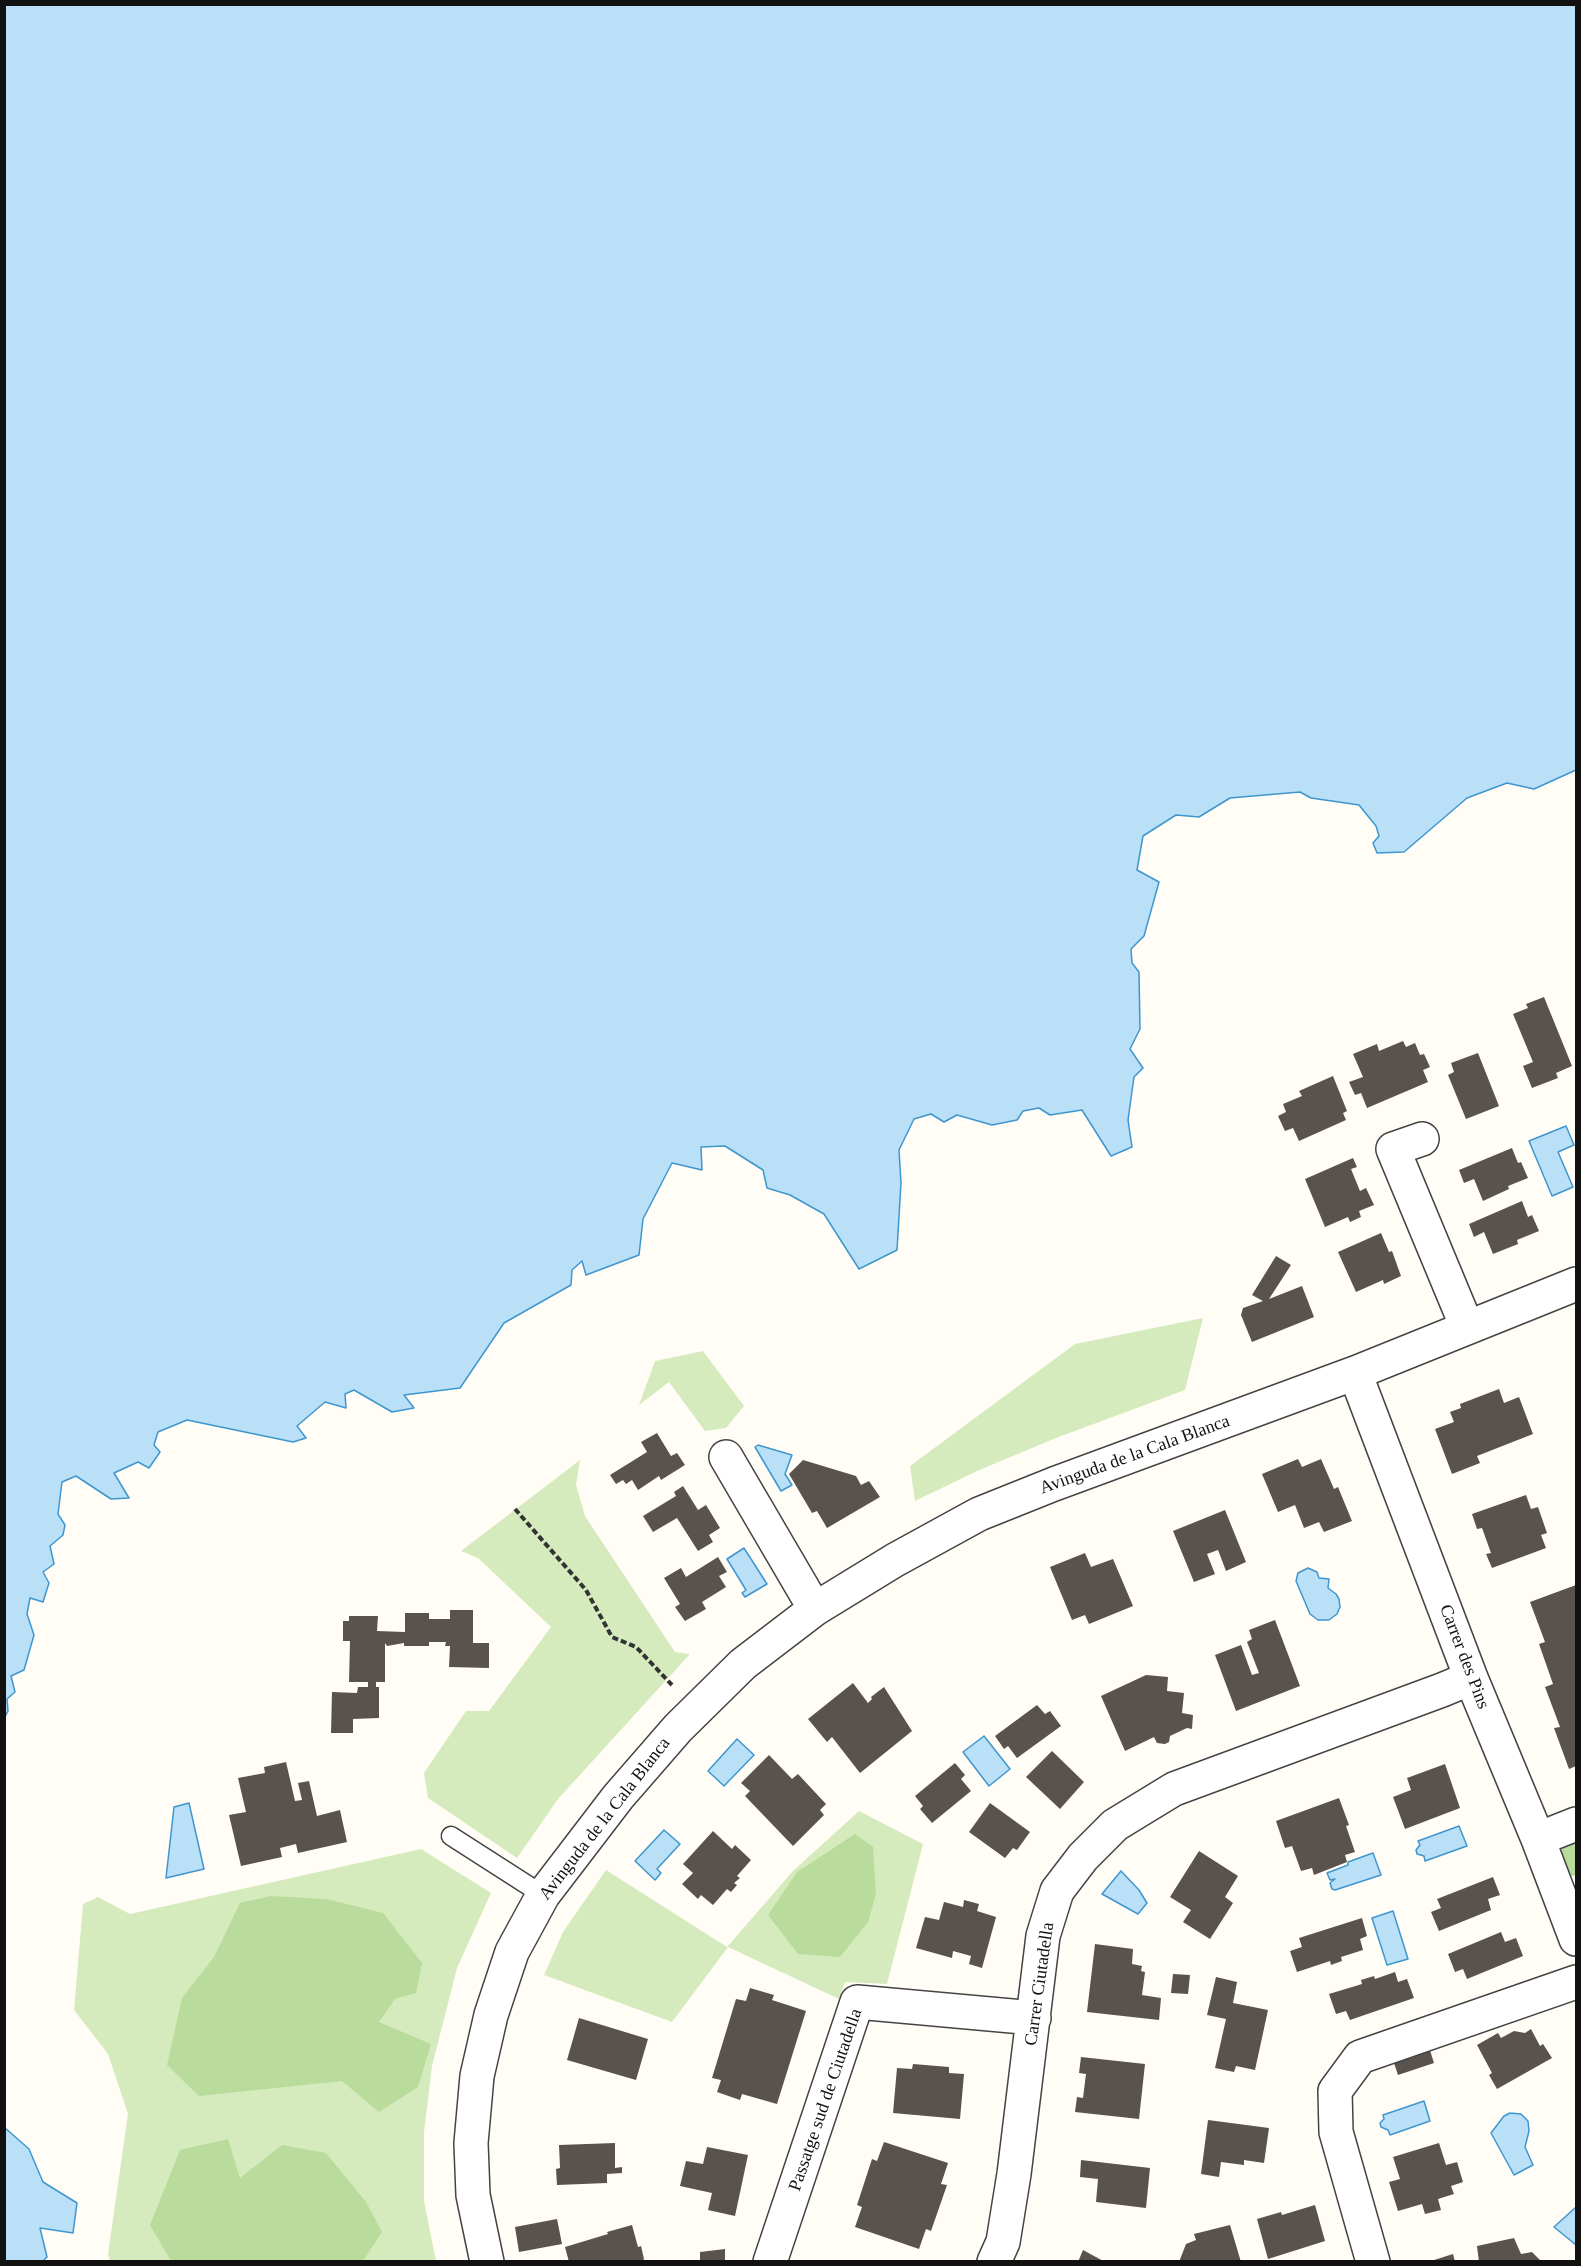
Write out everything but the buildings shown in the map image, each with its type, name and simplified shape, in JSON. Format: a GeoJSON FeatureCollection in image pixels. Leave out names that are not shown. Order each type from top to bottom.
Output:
{"type":"FeatureCollection","features":[{"type":"Feature","properties":{"kind":"street"},"geometry":{"type":"LineString","coordinates":[[1422,1139],[1393,1149],[1467,1327]]}},
{"type":"Feature","properties":{"kind":"street","name":"Avinguda de la Cala Blanca"},"geometry":{"type":"LineString","coordinates":[[487,2262],[473,2194],[471,2143],[477,2076],[492,2015],[512,1952],[543,1895],[618,1797],[678,1728],[743,1664],[815,1609],[895,1560],[980,1514],[1065,1480],[1355,1373],[1576,1284]]}},
{"type":"Feature","properties":{"kind":"street","name":"Carrer des Pins"},"geometry":{"type":"LineString","coordinates":[[1355,1373],[1471,1678],[1538,1839],[1576,1939]]}},
{"type":"Feature","properties":{"kind":"street"},"geometry":{"type":"LineString","coordinates":[[726,1457],[815,1609]]}},
{"type":"Feature","properties":{"kind":"street","name":"Carrer Ciutadella"},"geometry":{"type":"LineString","coordinates":[[994,2262],[1003,2242],[1043,1936],[1057,1891],[1083,1857],[1115,1825],[1174,1789],[1471,1678]]}},
{"type":"Feature","properties":{"kind":"street"},"geometry":{"type":"LineString","coordinates":[[1538,1839],[1576,1824]]}},
{"type":"Feature","properties":{"kind":"street"},"geometry":{"type":"LineString","coordinates":[[1373,2262],[1336,2132],[1335,2091],[1360,2057],[1576,1982]]}},
{"type":"Feature","properties":{"kind":"street","name":"Passatge sud de Ciutadella"},"geometry":{"type":"LineString","coordinates":[[770,2262],[858,2002],[1034,2018]]}},
{"type":"Feature","properties":{"kind":"lane"},"geometry":{"type":"LineString","coordinates":[[451,1836],[543,1895]]}},
{"type":"Feature","properties":{"kind":"path"},"geometry":{"type":"LineString","coordinates":[[516,1509],[586,1590],[612,1638],[636,1647],[672,1685]]}},
{"type":"Feature","properties":{"kind":"green space"},"geometry":{"type":"Polygon","coordinates":[[[1203,1318],[1185,1390],[1056,1438],[977,1471],[915,1501],[910,1466],[1075,1344],[1203,1318]]]}},
{"type":"Feature","properties":{"kind":"green space"},"geometry":{"type":"Polygon","coordinates":[[[703,1351],[744,1406],[726,1428],[705,1431],[669,1382],[639,1405],[655,1361],[703,1351]]]}},
{"type":"Feature","properties":{"kind":"green space"},"geometry":{"type":"Polygon","coordinates":[[[580,1460],[576,1485],[585,1516],[675,1652],[690,1654],[558,1799],[517,1858],[428,1798],[424,1773],[466,1711],[489,1711],[551,1627],[478,1558],[461,1551],[580,1460]]]}},
{"type":"Feature","properties":{"kind":"green space"},"geometry":{"type":"Polygon","coordinates":[[[859,1811],[923,1844],[887,1984],[845,1982],[839,1999],[728,1947],[672,2022],[544,1975],[563,1932],[606,1870],[727,1947],[793,1871],[859,1811]]]}},
{"type":"Feature","properties":{"kind":"green space"},"geometry":{"type":"Polygon","coordinates":[[[855,1834],[873,1847],[876,1894],[868,1922],[840,1957],[798,1954],[768,1915],[797,1872],[855,1834]]]}},
{"type":"Feature","properties":{"kind":"green space"},"geometry":{"type":"Polygon","coordinates":[[[1576,1835],[1576,1875],[1562,1878],[1555,1856],[1576,1835]]]}},
{"type":"Feature","properties":{"kind":"green space"},"geometry":{"type":"Polygon","coordinates":[[[421,1849],[491,1893],[457,1968],[432,2066],[424,2132],[424,2201],[436,2261],[110,2261],[108,2254],[128,2114],[108,2054],[74,2010],[83,1904],[98,1897],[130,1914],[421,1849]]]}},
{"type":"Feature","properties":{"kind":"green space"},"geometry":{"type":"Polygon","coordinates":[[[271,1896],[326,1899],[383,1913],[422,1963],[416,1993],[395,1999],[379,2022],[431,2044],[418,2087],[379,2112],[342,2081],[199,2096],[167,2065],[182,1998],[214,1957],[240,1903],[271,1896]]]}},
{"type":"Feature","properties":{"kind":"green space"},"geometry":{"type":"Polygon","coordinates":[[[228,2139],[240,2178],[282,2145],[326,2153],[366,2202],[382,2232],[363,2261],[171,2261],[150,2225],[180,2150],[228,2139]]]}},
{"type":"Feature","properties":{"kind":"water"},"geometry":{"type":"Polygon","coordinates":[[[5,4],[1576,5],[1576,770],[1534,789],[1507,783],[1467,798],[1404,852],[1377,853],[1373,843],[1379,836],[1376,826],[1359,805],[1311,798],[1300,792],[1230,798],[1199,817],[1176,815],[1143,836],[1137,870],[1159,882],[1144,936],[1131,949],[1132,963],[1139,972],[1140,1029],[1130,1049],[1143,1068],[1134,1077],[1128,1120],[1132,1147],[1111,1156],[1082,1110],[1050,1115],[1039,1108],[1023,1111],[1017,1120],[992,1125],[957,1115],[944,1122],[931,1114],[914,1119],[899,1150],[901,1183],[897,1250],[859,1269],[824,1214],[790,1195],[767,1188],[763,1170],[725,1146],[701,1147],[702,1170],[672,1163],[643,1219],[639,1255],[586,1275],[582,1261],[572,1270],[571,1285],[504,1323],[460,1388],[404,1395],[414,1408],[392,1412],[354,1390],[345,1394],[346,1408],[325,1402],[297,1426],[306,1438],[293,1442],[187,1420],[158,1432],[154,1445],[160,1452],[149,1468],[138,1462],[114,1473],[129,1498],[111,1499],[76,1476],[62,1482],[58,1514],[65,1525],[63,1535],[50,1546],[54,1564],[43,1572],[49,1583],[43,1602],[30,1598],[27,1614],[34,1635],[24,1670],[11,1676],[15,1692],[7,1699],[8,1711],[5,1717],[5,4]]]}},
{"type":"Feature","properties":{"kind":"water"},"geometry":{"type":"Polygon","coordinates":[[[1566,1126],[1574,1145],[1558,1152],[1573,1187],[1552,1196],[1529,1141],[1566,1126]]]}},
{"type":"Feature","properties":{"kind":"water"},"geometry":{"type":"Polygon","coordinates":[[[758,1445],[792,1455],[785,1474],[792,1485],[781,1491],[755,1447],[758,1445]]]}},
{"type":"Feature","properties":{"kind":"water"},"geometry":{"type":"Polygon","coordinates":[[[744,1548],[767,1584],[745,1597],[742,1593],[746,1590],[727,1559],[744,1548]]]}},
{"type":"Feature","properties":{"kind":"water"},"geometry":{"type":"Polygon","coordinates":[[[1308,1568],[1317,1572],[1319,1578],[1329,1579],[1328,1588],[1339,1599],[1340,1607],[1337,1614],[1329,1620],[1318,1620],[1310,1614],[1296,1581],[1298,1573],[1308,1568]]]}},
{"type":"Feature","properties":{"kind":"water"},"geometry":{"type":"Polygon","coordinates":[[[984,1736],[1010,1769],[989,1786],[963,1752],[984,1736]]]}},
{"type":"Feature","properties":{"kind":"water"},"geometry":{"type":"Polygon","coordinates":[[[737,1739],[754,1755],[724,1786],[708,1771],[737,1739]]]}},
{"type":"Feature","properties":{"kind":"water"},"geometry":{"type":"Polygon","coordinates":[[[189,1803],[204,1869],[166,1878],[174,1807],[189,1803]]]}},
{"type":"Feature","properties":{"kind":"water"},"geometry":{"type":"Polygon","coordinates":[[[1459,1826],[1467,1846],[1425,1861],[1424,1856],[1417,1854],[1416,1850],[1420,1845],[1418,1841],[1459,1826]]]}},
{"type":"Feature","properties":{"kind":"water"},"geometry":{"type":"Polygon","coordinates":[[[664,1830],[680,1844],[657,1869],[661,1873],[655,1880],[635,1861],[664,1830]]]}},
{"type":"Feature","properties":{"kind":"water"},"geometry":{"type":"Polygon","coordinates":[[[1373,1853],[1381,1875],[1332,1889],[1330,1883],[1335,1879],[1330,1880],[1327,1873],[1373,1853]]]}},
{"type":"Feature","properties":{"kind":"water"},"geometry":{"type":"Polygon","coordinates":[[[1121,1871],[1139,1890],[1147,1903],[1138,1914],[1102,1894],[1121,1871]]]}},
{"type":"Feature","properties":{"kind":"water"},"geometry":{"type":"Polygon","coordinates":[[[1393,1911],[1408,1959],[1387,1965],[1372,1918],[1393,1911]]]}},
{"type":"Feature","properties":{"kind":"water"},"geometry":{"type":"Polygon","coordinates":[[[1424,2101],[1430,2121],[1390,2135],[1388,2130],[1381,2127],[1383,2115],[1424,2101]]]}},
{"type":"Feature","properties":{"kind":"water"},"geometry":{"type":"Polygon","coordinates":[[[1510,2113],[1521,2114],[1528,2121],[1529,2131],[1525,2147],[1533,2165],[1514,2175],[1491,2133],[1504,2116],[1510,2113]]]}},
{"type":"Feature","properties":{"kind":"water"},"geometry":{"type":"Polygon","coordinates":[[[4,2127],[29,2149],[43,2182],[77,2203],[73,2233],[40,2228],[47,2257],[43,2261],[5,2261],[4,2127]]]}},
{"type":"Feature","properties":{"kind":"water"},"geometry":{"type":"Polygon","coordinates":[[[1576,2207],[1576,2245],[1554,2227],[1576,2207]]]}}]}
